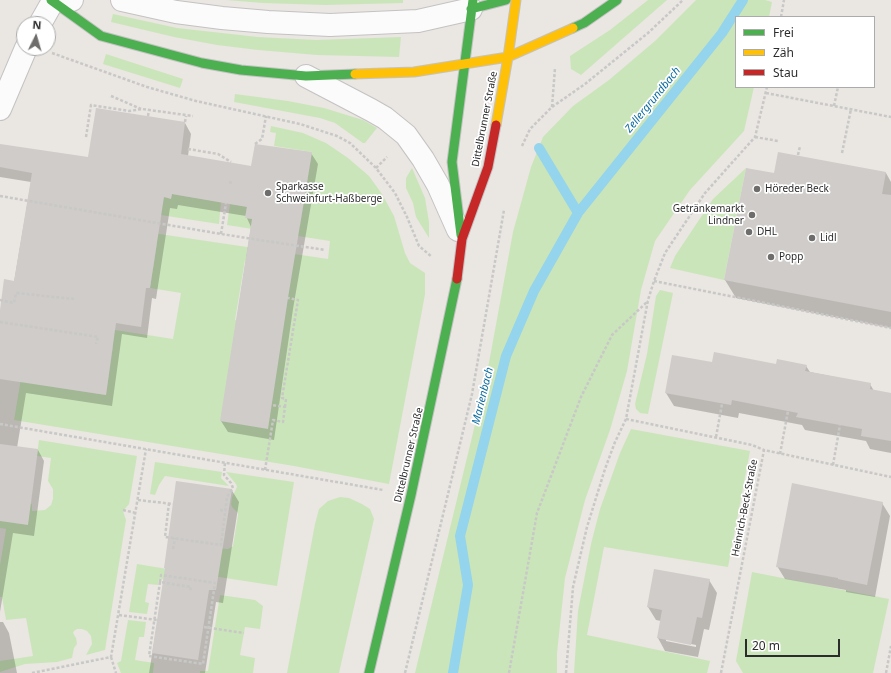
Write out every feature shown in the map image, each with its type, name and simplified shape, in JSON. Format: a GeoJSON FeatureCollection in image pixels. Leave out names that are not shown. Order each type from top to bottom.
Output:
{"type":"FeatureCollection","features":[{"type":"Feature","properties":{"kind":"street"},"geometry":{"type":"LineString","coordinates":[[46,16],[57,0],[101,36],[202,63],[241,70],[306,76],[414,72],[508,57],[584,23],[617,0]]}},
{"type":"Feature","properties":{"kind":"street"},"geometry":{"type":"LineString","coordinates":[[122,0],[176,12],[222,18],[268,22],[330,24],[418,20],[472,4],[506,0]]}},
{"type":"Feature","properties":{"kind":"street","name":"Dittelbrunner Straße"},"geometry":{"type":"LineString","coordinates":[[369,673],[411,495],[441,358],[457,278],[462,239],[488,167],[508,57],[516,0]]}},
{"type":"Feature","properties":{"kind":"street","name":"Dittelbrunner Straße"},"geometry":{"type":"LineString","coordinates":[[462,239],[452,162],[472,4]]}},
{"type":"Feature","properties":{"kind":"street"},"geometry":{"type":"LineString","coordinates":[[0,109],[23,56]]}},
{"type":"Feature","properties":{"kind":"street"},"geometry":{"type":"LineString","coordinates":[[306,76],[385,118],[406,136],[423,159],[438,185],[462,239]]}},
{"type":"Feature","properties":{"kind":"path"},"geometry":{"type":"LineString","coordinates":[[530,129],[552,107],[585,84],[648,33],[683,0]]}},
{"type":"Feature","properties":{"kind":"path"},"geometry":{"type":"LineString","coordinates":[[781,16],[784,0]]}},
{"type":"Feature","properties":{"kind":"path"},"geometry":{"type":"LineString","coordinates":[[56,54],[147,87],[196,101],[300,124],[337,136],[350,143],[376,168],[395,193],[407,216],[419,246]]}},
{"type":"Feature","properties":{"kind":"path"},"geometry":{"type":"LineString","coordinates":[[552,107],[555,62]]}},
{"type":"Feature","properties":{"kind":"path"},"geometry":{"type":"LineString","coordinates":[[566,673],[573,587],[587,527],[605,468],[626,419],[648,300],[654,281],[664,253],[705,192],[755,137],[767,88]]}},
{"type":"Feature","properties":{"kind":"path"},"geometry":{"type":"LineString","coordinates":[[834,106],[838,88]]}},
{"type":"Feature","properties":{"kind":"path"},"geometry":{"type":"LineString","coordinates":[[766,93],[891,117]]}},
{"type":"Feature","properties":{"kind":"path"},"geometry":{"type":"LineString","coordinates":[[111,96],[142,109],[193,116]]}},
{"type":"Feature","properties":{"kind":"path"},"geometry":{"type":"LineString","coordinates":[[86,137],[91,105],[129,111],[142,109]]}},
{"type":"Feature","properties":{"kind":"path"},"geometry":{"type":"LineString","coordinates":[[842,153],[851,109]]}},
{"type":"Feature","properties":{"kind":"path"},"geometry":{"type":"LineString","coordinates":[[148,116],[149,110]]}},
{"type":"Feature","properties":{"kind":"path"},"geometry":{"type":"LineString","coordinates":[[185,122],[186,116]]}},
{"type":"Feature","properties":{"kind":"path"},"geometry":{"type":"LineString","coordinates":[[255,144],[262,139],[266,116]]}},
{"type":"Feature","properties":{"kind":"path"},"geometry":{"type":"LineString","coordinates":[[755,137],[778,141]]}},
{"type":"Feature","properties":{"kind":"path"},"geometry":{"type":"LineString","coordinates":[[798,156],[800,146]]}},
{"type":"Feature","properties":{"kind":"path"},"geometry":{"type":"LineString","coordinates":[[190,156],[189,150],[218,154],[232,162]]}},
{"type":"Feature","properties":{"kind":"path"},"geometry":{"type":"LineString","coordinates":[[229,182],[233,183]]}},
{"type":"Feature","properties":{"kind":"path"},"geometry":{"type":"LineString","coordinates":[[0,196],[221,234],[325,250]]}},
{"type":"Feature","properties":{"kind":"path"},"geometry":{"type":"LineString","coordinates":[[221,234],[226,203]]}},
{"type":"Feature","properties":{"kind":"path"},"geometry":{"type":"LineString","coordinates":[[405,673],[472,394],[504,207]]}},
{"type":"Feature","properties":{"kind":"path"},"geometry":{"type":"LineString","coordinates":[[654,281],[891,328]]}},
{"type":"Feature","properties":{"kind":"path"},"geometry":{"type":"LineString","coordinates":[[0,300],[14,304],[16,293],[74,299]]}},
{"type":"Feature","properties":{"kind":"path"},"geometry":{"type":"LineString","coordinates":[[265,470],[273,420],[283,422],[286,399],[282,398],[298,300],[288,298]]}},
{"type":"Feature","properties":{"kind":"path"},"geometry":{"type":"LineString","coordinates":[[509,673],[537,513],[581,397],[612,335],[648,300]]}},
{"type":"Feature","properties":{"kind":"path"},"geometry":{"type":"LineString","coordinates":[[0,322],[98,337],[96,344]]}},
{"type":"Feature","properties":{"kind":"path"},"geometry":{"type":"LineString","coordinates":[[716,437],[722,404]]}},
{"type":"Feature","properties":{"kind":"path"},"geometry":{"type":"LineString","coordinates":[[272,405],[285,407]]}},
{"type":"Feature","properties":{"kind":"path"},"geometry":{"type":"LineString","coordinates":[[780,454],[788,411]]}},
{"type":"Feature","properties":{"kind":"path"},"geometry":{"type":"LineString","coordinates":[[626,419],[752,445],[764,450]]}},
{"type":"Feature","properties":{"kind":"path"},"geometry":{"type":"LineString","coordinates":[[0,424],[411,495]]}},
{"type":"Feature","properties":{"kind":"path"},"geometry":{"type":"LineString","coordinates":[[833,465],[840,425]]}},
{"type":"Feature","properties":{"kind":"path"},"geometry":{"type":"LineString","coordinates":[[116,673],[111,657],[146,449]]}},
{"type":"Feature","properties":{"kind":"path","name":"Heinrich-Beck-Straße"},"geometry":{"type":"LineString","coordinates":[[721,673],[764,450],[891,477]]}},
{"type":"Feature","properties":{"kind":"path"},"geometry":{"type":"LineString","coordinates":[[138,500],[171,504],[165,537],[221,545],[228,494],[232,488],[231,483],[224,475],[226,462]]}},
{"type":"Feature","properties":{"kind":"path"},"geometry":{"type":"LineString","coordinates":[[123,510],[136,513]]}},
{"type":"Feature","properties":{"kind":"path"},"geometry":{"type":"LineString","coordinates":[[220,510],[226,511]]}},
{"type":"Feature","properties":{"kind":"path"},"geometry":{"type":"LineString","coordinates":[[173,549],[175,538]]}},
{"type":"Feature","properties":{"kind":"path"},"geometry":{"type":"LineString","coordinates":[[162,575],[215,583],[203,664],[149,656],[156,620],[162,575]]}},
{"type":"Feature","properties":{"kind":"path"},"geometry":{"type":"LineString","coordinates":[[160,582],[191,587],[190,590]]}},
{"type":"Feature","properties":{"kind":"path"},"geometry":{"type":"LineString","coordinates":[[119,615],[156,620]]}},
{"type":"Feature","properties":{"kind":"path"},"geometry":{"type":"LineString","coordinates":[[204,627],[244,633]]}},
{"type":"Feature","properties":{"kind":"path"},"geometry":{"type":"LineString","coordinates":[[886,673],[891,646]]}},
{"type":"Feature","properties":{"kind":"path"},"geometry":{"type":"LineString","coordinates":[[32,673],[111,657]]}},
{"type":"Feature","properties":{"kind":"green space"},"geometry":{"type":"Polygon","coordinates":[[[226,0],[403,0],[403,3],[325,5],[226,0]]]}},
{"type":"Feature","properties":{"kind":"green space"},"geometry":{"type":"Polygon","coordinates":[[[648,0],[667,0],[581,75],[571,69],[570,56],[610,30],[648,0]]]}},
{"type":"Feature","properties":{"kind":"green space"},"geometry":{"type":"Polygon","coordinates":[[[696,0],[765,0],[772,2],[769,16],[735,16],[735,88],[754,88],[744,131],[690,190],[655,241],[641,290],[627,371],[610,430],[585,500],[565,578],[557,653],[557,673],[415,673],[486,379],[513,232],[531,167],[543,137],[573,106],[609,80],[655,41],[696,0]]]}},
{"type":"Feature","properties":{"kind":"green space"},"geometry":{"type":"Polygon","coordinates":[[[113,14],[177,28],[258,37],[316,40],[401,37],[399,57],[317,55],[217,45],[174,37],[111,22],[113,14]]]}},
{"type":"Feature","properties":{"kind":"green space"},"geometry":{"type":"Polygon","coordinates":[[[106,54],[183,79],[180,88],[103,64],[106,54]]]}},
{"type":"Feature","properties":{"kind":"green space"},"geometry":{"type":"Polygon","coordinates":[[[235,94],[288,101],[324,108],[363,120],[377,128],[365,143],[363,143],[335,123],[320,118],[234,102],[235,94]]]}},
{"type":"Feature","properties":{"kind":"green space"},"geometry":{"type":"Polygon","coordinates":[[[271,126],[303,133],[326,143],[348,158],[369,176],[382,194],[394,216],[405,253],[410,263],[425,273],[425,294],[389,484],[294,466],[14,420],[28,336],[38,318],[173,339],[181,293],[150,288],[157,243],[139,231],[328,259],[330,241],[227,225],[230,204],[247,206],[245,218],[300,226],[312,152],[274,146],[276,133],[270,132],[271,126]],[[245,260],[235,320],[283,327],[292,268],[245,260]],[[63,339],[55,387],[106,395],[113,346],[63,339]]]}},
{"type":"Feature","properties":{"kind":"green space"},"geometry":{"type":"Polygon","coordinates":[[[412,168],[425,198],[429,222],[429,238],[416,217],[413,203],[406,188],[406,178],[412,168]]]}},
{"type":"Feature","properties":{"kind":"green space"},"geometry":{"type":"Polygon","coordinates":[[[746,168],[724,280],[670,268],[675,256],[713,199],[746,168]]]}},
{"type":"Feature","properties":{"kind":"green space"},"geometry":{"type":"Polygon","coordinates":[[[117,190],[171,198],[172,194],[221,202],[219,224],[115,208],[117,190]]]}},
{"type":"Feature","properties":{"kind":"green space"},"geometry":{"type":"Polygon","coordinates":[[[660,290],[673,293],[648,414],[640,413],[636,409],[635,404],[647,354],[656,296],[660,290]]]}},
{"type":"Feature","properties":{"kind":"green space"},"geometry":{"type":"Polygon","coordinates":[[[631,429],[750,451],[728,567],[604,547],[587,635],[710,661],[707,673],[574,673],[578,611],[591,544],[600,509],[620,453],[631,429]]]}},
{"type":"Feature","properties":{"kind":"green space"},"geometry":{"type":"Polygon","coordinates":[[[39,440],[137,456],[129,504],[123,511],[126,520],[105,650],[86,655],[92,644],[91,636],[87,631],[77,629],[73,633],[77,644],[74,648],[72,658],[57,662],[25,664],[0,672],[0,661],[33,656],[26,618],[6,620],[2,597],[0,597],[0,565],[6,529],[0,528],[0,513],[27,503],[32,504],[32,511],[45,510],[51,505],[53,499],[53,489],[48,481],[51,458],[37,456],[39,440]]]}},
{"type":"Feature","properties":{"kind":"green space"},"geometry":{"type":"Polygon","coordinates":[[[155,462],[222,472],[221,478],[229,486],[165,476],[155,495],[150,494],[155,462]]]}},
{"type":"Feature","properties":{"kind":"green space"},"geometry":{"type":"Polygon","coordinates":[[[226,472],[294,482],[277,586],[193,573],[191,583],[159,579],[158,585],[148,584],[145,602],[149,603],[147,614],[129,612],[137,564],[192,573],[216,548],[228,549],[233,546],[238,513],[231,504],[232,497],[237,487],[226,472]]]}},
{"type":"Feature","properties":{"kind":"green space"},"geometry":{"type":"Polygon","coordinates":[[[340,497],[349,498],[370,509],[374,519],[339,673],[287,673],[319,509],[328,501],[340,497]]]}},
{"type":"Feature","properties":{"kind":"green space"},"geometry":{"type":"Polygon","coordinates":[[[752,572],[889,599],[873,673],[743,673],[736,661],[752,572]]]}},
{"type":"Feature","properties":{"kind":"green space"},"geometry":{"type":"Polygon","coordinates":[[[220,595],[255,600],[263,606],[260,629],[245,627],[240,655],[255,658],[253,673],[200,673],[200,671],[208,671],[220,595]]]}},
{"type":"Feature","properties":{"kind":"green space"},"geometry":{"type":"Polygon","coordinates":[[[128,620],[146,622],[144,637],[139,637],[135,660],[154,663],[153,673],[121,673],[117,663],[121,661],[128,620]]]}},
{"type":"Feature","properties":{"kind":"building"},"geometry":{"type":"Polygon","coordinates":[[[96,108],[185,122],[181,154],[251,166],[255,144],[312,152],[268,429],[220,421],[252,219],[245,218],[247,207],[172,194],[171,199],[164,197],[150,288],[146,288],[141,327],[116,323],[106,395],[0,379],[0,310],[4,279],[14,281],[32,173],[0,167],[0,144],[88,157],[96,108]]]}},
{"type":"Feature","properties":{"kind":"building","name":"Lidl"},"geometry":{"type":"Polygon","coordinates":[[[778,152],[886,172],[882,194],[891,195],[891,312],[724,280],[746,168],[774,173],[778,152]]]}},
{"type":"Feature","properties":{"kind":"building"},"geometry":{"type":"Polygon","coordinates":[[[714,352],[776,364],[777,359],[807,365],[805,371],[871,383],[870,389],[891,393],[891,441],[861,436],[862,429],[796,417],[798,413],[732,400],[731,405],[665,393],[672,355],[712,362],[714,352]]]}},
{"type":"Feature","properties":{"kind":"building"},"geometry":{"type":"Polygon","coordinates":[[[0,444],[38,449],[28,525],[0,521],[0,444]]]}},
{"type":"Feature","properties":{"kind":"building"},"geometry":{"type":"Polygon","coordinates":[[[176,481],[232,489],[216,590],[209,590],[198,660],[152,653],[176,481]]]}},
{"type":"Feature","properties":{"kind":"building"},"geometry":{"type":"Polygon","coordinates":[[[792,483],[883,502],[867,585],[838,578],[776,567],[792,483]]]}},
{"type":"Feature","properties":{"kind":"building"},"geometry":{"type":"Polygon","coordinates":[[[654,569],[710,579],[702,618],[697,617],[691,645],[657,638],[662,610],[647,607],[654,569]]]}},
{"type":"Feature","properties":{"kind":"waterway","name":"Zellergrundbach"},"geometry":{"type":"LineString","coordinates":[[578,213],[722,33],[743,0]]}},
{"type":"Feature","properties":{"kind":"waterway","name":"Marienbach"},"geometry":{"type":"LineString","coordinates":[[453,673],[468,585],[460,536],[506,356],[534,291],[578,213],[539,148]]}},
{"type":"Feature","properties":{"kind":"traffic: fast"},"geometry":{"type":"LineString","coordinates":[[51,0],[101,36],[202,63],[241,70],[306,76],[355,74]]}},
{"type":"Feature","properties":{"kind":"traffic: fast"},"geometry":{"type":"LineString","coordinates":[[461,235],[452,162],[473,0]]}},
{"type":"Feature","properties":{"kind":"traffic: fast"},"geometry":{"type":"LineString","coordinates":[[471,9],[506,0]]}},
{"type":"Feature","properties":{"kind":"traffic: fast"},"geometry":{"type":"LineString","coordinates":[[573,28],[584,23],[617,0]]}},
{"type":"Feature","properties":{"kind":"traffic: fast"},"geometry":{"type":"LineString","coordinates":[[369,673],[411,495],[457,279]]}},
{"type":"Feature","properties":{"kind":"traffic: slow"},"geometry":{"type":"LineString","coordinates":[[496,125],[516,0]]}},
{"type":"Feature","properties":{"kind":"traffic: slow"},"geometry":{"type":"LineString","coordinates":[[355,74],[414,72],[508,57],[573,28]]}},
{"type":"Feature","properties":{"kind":"traffic: jam"},"geometry":{"type":"LineString","coordinates":[[457,279],[462,239],[488,167],[496,125]]}},
{"type":"Feature","properties":{"kind":"place","name":"Höreder Beck"},"geometry":{"type":"Point","coordinates":[757,189]}},
{"type":"Feature","properties":{"kind":"place","name":"Sparkasse Schweinfurt-Haßberge"},"geometry":{"type":"Point","coordinates":[268,193]}},
{"type":"Feature","properties":{"kind":"place","name":"Getränkemarkt Lindner"},"geometry":{"type":"Point","coordinates":[752,215]}},
{"type":"Feature","properties":{"kind":"place","name":"DHL"},"geometry":{"type":"Point","coordinates":[749,232]}},
{"type":"Feature","properties":{"kind":"place","name":"Lidl"},"geometry":{"type":"Point","coordinates":[812,238]}},
{"type":"Feature","properties":{"kind":"place","name":"Popp"},"geometry":{"type":"Point","coordinates":[771,257]}}]}
